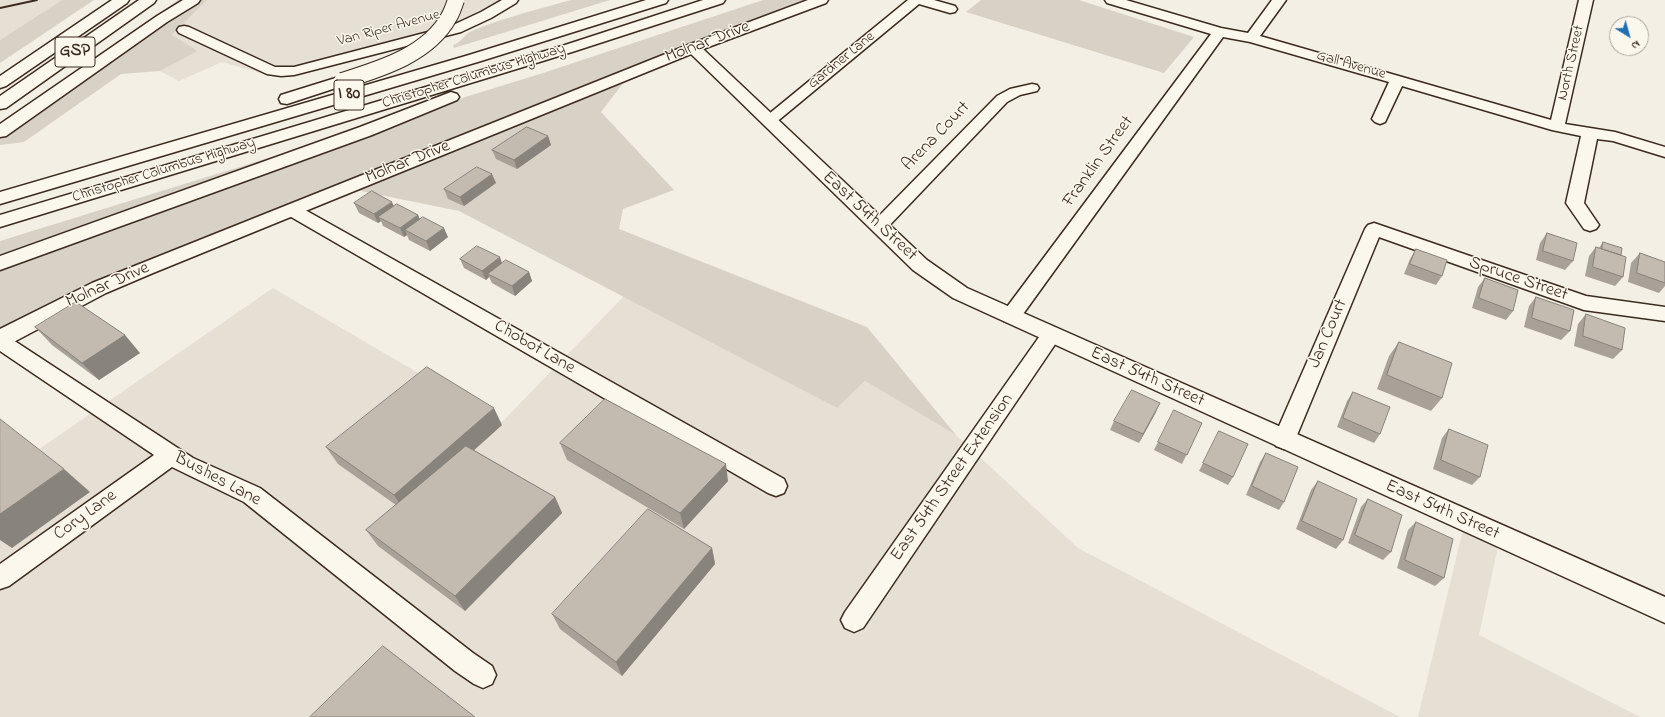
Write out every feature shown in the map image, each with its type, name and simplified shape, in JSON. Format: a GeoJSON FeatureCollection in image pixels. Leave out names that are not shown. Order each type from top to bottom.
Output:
{"type":"FeatureCollection","features":[{"type":"Feature","properties":{"kind":"main road","name":"GSP"},"geometry":{"type":"LineString","coordinates":[[0,83],[122,0]]}},
{"type":"Feature","properties":{"kind":"main road","name":"GSP"},"geometry":{"type":"LineString","coordinates":[[0,104],[149,0]]}},
{"type":"Feature","properties":{"kind":"main road"},"geometry":{"type":"LineString","coordinates":[[35,188],[380,68],[408,55],[429,41],[445,25],[453,12],[456,0]]}},
{"type":"Feature","properties":{"kind":"main road","name":"Christopher Columbus Highway"},"geometry":{"type":"LineString","coordinates":[[0,198],[475,58],[661,0]]}},
{"type":"Feature","properties":{"kind":"main road","name":"Christopher Columbus Highway"},"geometry":{"type":"LineString","coordinates":[[0,221],[567,49],[718,0]]}},
{"type":"Feature","properties":{"kind":"main road","name":"Molnar Drive"},"geometry":{"type":"LineString","coordinates":[[0,340],[99,288],[693,48],[821,0]]}},
{"type":"Feature","properties":{"kind":"main road"},"geometry":{"type":"LineString","coordinates":[[0,132],[162,19],[191,1]]}},
{"type":"Feature","properties":{"kind":"main road","name":"East 54th Street"},"geometry":{"type":"LineString","coordinates":[[693,48],[920,265],[960,293],[1665,610]]}},
{"type":"Feature","properties":{"kind":"main road"},"geometry":{"type":"LineString","coordinates":[[0,268],[427,107],[567,49]]}},
{"type":"Feature","properties":{"kind":"main road"},"geometry":{"type":"LineString","coordinates":[[0,263],[223,183]]}},
{"type":"Feature","properties":{"kind":"street","name":"Van Riper Avenue"},"geometry":{"type":"LineString","coordinates":[[184,30],[272,71],[294,71],[456,28],[486,15],[511,0]]}},
{"type":"Feature","properties":{"kind":"street","name":"Gardner Lane"},"geometry":{"type":"LineString","coordinates":[[769,121],[916,0]]}},
{"type":"Feature","properties":{"kind":"street"},"geometry":{"type":"LineString","coordinates":[[920,0],[950,9]]}},
{"type":"Feature","properties":{"kind":"street","name":"Gall Avenue"},"geometry":{"type":"LineString","coordinates":[[1112,0],[1219,32],[1252,38],[1557,127],[1615,137],[1665,152]]}},
{"type":"Feature","properties":{"kind":"street"},"geometry":{"type":"LineString","coordinates":[[1252,38],[1279,0]]}},
{"type":"Feature","properties":{"kind":"street","name":"North Street"},"geometry":{"type":"LineString","coordinates":[[1557,127],[1586,0]]}},
{"type":"Feature","properties":{"kind":"street","name":"Franklin Street"},"geometry":{"type":"LineString","coordinates":[[1011,316],[1219,32]]}},
{"type":"Feature","properties":{"kind":"street"},"geometry":{"type":"LineString","coordinates":[[1380,119],[1397,80]]}},
{"type":"Feature","properties":{"kind":"street","name":"Arena Court"},"geometry":{"type":"LineString","coordinates":[[879,226],[1002,99],[1015,92],[1032,88]]}},
{"type":"Feature","properties":{"kind":"street"},"geometry":{"type":"LineString","coordinates":[[1590,132],[1575,203],[1590,225]]}},
{"type":"Feature","properties":{"kind":"street","name":"Chobot Lane"},"geometry":{"type":"LineString","coordinates":[[292,210],[776,486]]}},
{"type":"Feature","properties":{"kind":"street","name":"Spruce Street"},"geometry":{"type":"LineString","coordinates":[[1374,229],[1584,303],[1665,314]]}},
{"type":"Feature","properties":{"kind":"street","name":"Jan Court"},"geometry":{"type":"LineString","coordinates":[[1284,440],[1374,229]]}},
{"type":"Feature","properties":{"kind":"street","name":"East 54th Street Extension"},"geometry":{"type":"LineString","coordinates":[[854,620],[1052,335]]}},
{"type":"Feature","properties":{"kind":"street","name":"Bushes Lane"},"geometry":{"type":"LineString","coordinates":[[0,340],[185,464],[252,495],[464,662],[483,675]]}},
{"type":"Feature","properties":{"kind":"street","name":"Cory Lane"},"geometry":{"type":"LineString","coordinates":[[0,578],[171,455]]}},
{"type":"Feature","properties":{"kind":"shaded area"},"geometry":{"type":"Polygon","coordinates":[[[0,0],[62,0],[0,40],[0,0]]]}},
{"type":"Feature","properties":{"kind":"shaded area"},"geometry":{"type":"Polygon","coordinates":[[[62,0],[94,0],[0,63],[0,40],[62,0]]]}},
{"type":"Feature","properties":{"kind":"shaded area"},"geometry":{"type":"Polygon","coordinates":[[[178,0],[207,0],[172,35],[198,51],[160,71],[121,74],[24,142],[0,145],[0,125],[178,0]]]}},
{"type":"Feature","properties":{"kind":"shaded area"},"geometry":{"type":"Polygon","coordinates":[[[207,0],[500,0],[457,23],[264,74],[222,62],[179,81],[160,71],[198,51],[172,35],[207,0]]]}},
{"type":"Feature","properties":{"kind":"shaded area"},"geometry":{"type":"Polygon","coordinates":[[[571,0],[610,0],[454,48],[453,45],[468,33],[486,25],[571,0]]]}},
{"type":"Feature","properties":{"kind":"shaded area"},"geometry":{"type":"Polygon","coordinates":[[[763,0],[813,0],[631,73],[601,112],[674,190],[623,209],[619,229],[867,327],[956,435],[865,381],[837,408],[459,211],[346,188],[168,259],[0,345],[0,241],[543,73],[763,0]]]}},
{"type":"Feature","properties":{"kind":"shaded area"},"geometry":{"type":"Polygon","coordinates":[[[981,0],[1079,0],[1194,37],[1164,73],[966,12],[981,0]]]}},
{"type":"Feature","properties":{"kind":"shaded area"},"geometry":{"type":"Polygon","coordinates":[[[273,288],[502,422],[624,296],[837,408],[865,381],[956,435],[1078,548],[1400,717],[0,717],[0,476],[273,288]]]}},
{"type":"Feature","properties":{"kind":"shaded area"},"geometry":{"type":"Polygon","coordinates":[[[1465,521],[1500,537],[1479,635],[1640,717],[1418,717],[1465,521]]]}},
{"type":"Feature","properties":{"kind":"building"},"geometry":{"type":"Polygon","coordinates":[[[527,127],[548,136],[514,160],[492,150],[527,127]]]}},
{"type":"Feature","properties":{"kind":"building"},"geometry":{"type":"Polygon","coordinates":[[[477,167],[492,174],[460,197],[444,189],[477,167]]]}},
{"type":"Feature","properties":{"kind":"building"},"geometry":{"type":"Polygon","coordinates":[[[372,191],[392,202],[374,214],[354,203],[372,191]]]}},
{"type":"Feature","properties":{"kind":"building"},"geometry":{"type":"Polygon","coordinates":[[[397,204],[418,215],[400,228],[378,217],[397,204]]]}},
{"type":"Feature","properties":{"kind":"building"},"geometry":{"type":"Polygon","coordinates":[[[423,217],[444,228],[426,241],[405,230],[423,217]]]}},
{"type":"Feature","properties":{"kind":"building"},"geometry":{"type":"Polygon","coordinates":[[[1547,233],[1577,243],[1573,261],[1543,251],[1547,233]]]}},
{"type":"Feature","properties":{"kind":"building"},"geometry":{"type":"Polygon","coordinates":[[[1603,242],[1622,248],[1621,255],[1602,249],[1603,242]]]}},
{"type":"Feature","properties":{"kind":"building"},"geometry":{"type":"Polygon","coordinates":[[[477,246],[500,257],[482,271],[460,259],[477,246]]]}},
{"type":"Feature","properties":{"kind":"building"},"geometry":{"type":"Polygon","coordinates":[[[1596,247],[1626,257],[1623,277],[1593,267],[1596,247]]]}},
{"type":"Feature","properties":{"kind":"building"},"geometry":{"type":"Polygon","coordinates":[[[1416,249],[1447,260],[1442,276],[1410,264],[1416,249]]]}},
{"type":"Feature","properties":{"kind":"building"},"geometry":{"type":"Polygon","coordinates":[[[1640,253],[1665,262],[1665,283],[1637,273],[1640,253]]]}},
{"type":"Feature","properties":{"kind":"building"},"geometry":{"type":"Polygon","coordinates":[[[506,260],[529,272],[512,286],[488,274],[506,260]]]}},
{"type":"Feature","properties":{"kind":"building"},"geometry":{"type":"Polygon","coordinates":[[[1485,278],[1518,290],[1513,311],[1479,298],[1485,278]]]}},
{"type":"Feature","properties":{"kind":"building"},"geometry":{"type":"Polygon","coordinates":[[[1536,297],[1574,310],[1570,331],[1532,318],[1536,297]]]}},
{"type":"Feature","properties":{"kind":"building"},"geometry":{"type":"Polygon","coordinates":[[[76,302],[125,335],[82,363],[35,327],[76,302]]]}},
{"type":"Feature","properties":{"kind":"building"},"geometry":{"type":"Polygon","coordinates":[[[1586,314],[1625,328],[1622,350],[1583,336],[1586,314]]]}},
{"type":"Feature","properties":{"kind":"building"},"geometry":{"type":"Polygon","coordinates":[[[1399,342],[1452,363],[1442,398],[1387,375],[1399,342]]]}},
{"type":"Feature","properties":{"kind":"building"},"geometry":{"type":"Polygon","coordinates":[[[427,367],[494,408],[394,495],[326,447],[427,367]]]}},
{"type":"Feature","properties":{"kind":"building"},"geometry":{"type":"Polygon","coordinates":[[[1132,390],[1160,403],[1143,434],[1114,421],[1132,390]]]}},
{"type":"Feature","properties":{"kind":"building"},"geometry":{"type":"Polygon","coordinates":[[[1353,392],[1390,407],[1380,434],[1343,418],[1353,392]]]}},
{"type":"Feature","properties":{"kind":"building"},"geometry":{"type":"Polygon","coordinates":[[[605,399],[726,464],[680,513],[560,443],[605,399]]]}},
{"type":"Feature","properties":{"kind":"building"},"geometry":{"type":"Polygon","coordinates":[[[1174,410],[1202,423],[1187,455],[1158,442],[1174,410]]]}},
{"type":"Feature","properties":{"kind":"building"},"geometry":{"type":"Polygon","coordinates":[[[0,419],[64,469],[0,514],[0,419]]]}},
{"type":"Feature","properties":{"kind":"building"},"geometry":{"type":"Polygon","coordinates":[[[1449,429],[1488,445],[1480,477],[1441,460],[1449,429]]]}},
{"type":"Feature","properties":{"kind":"building"},"geometry":{"type":"Polygon","coordinates":[[[1219,431],[1248,444],[1233,477],[1203,463],[1219,431]]]}},
{"type":"Feature","properties":{"kind":"building"},"geometry":{"type":"Polygon","coordinates":[[[466,446],[555,497],[455,596],[366,530],[466,446]]]}},
{"type":"Feature","properties":{"kind":"building"},"geometry":{"type":"Polygon","coordinates":[[[1266,453],[1298,467],[1284,502],[1252,486],[1266,453]]]}},
{"type":"Feature","properties":{"kind":"building"},"geometry":{"type":"Polygon","coordinates":[[[1318,481],[1357,499],[1343,540],[1302,521],[1318,481]]]}},
{"type":"Feature","properties":{"kind":"building"},"geometry":{"type":"Polygon","coordinates":[[[1368,499],[1402,515],[1391,552],[1355,535],[1368,499]]]}},
{"type":"Feature","properties":{"kind":"building"},"geometry":{"type":"Polygon","coordinates":[[[648,509],[712,548],[616,662],[552,614],[648,509]]]}},
{"type":"Feature","properties":{"kind":"building"},"geometry":{"type":"Polygon","coordinates":[[[1416,522],[1453,539],[1444,578],[1405,560],[1416,522]]]}},
{"type":"Feature","properties":{"kind":"building"},"geometry":{"type":"Polygon","coordinates":[[[383,646],[475,717],[310,717],[383,646]]]}},
{"type":"Feature","properties":{"kind":"railway"},"geometry":{"type":"LineString","coordinates":[[0,8],[37,0]]}}]}
